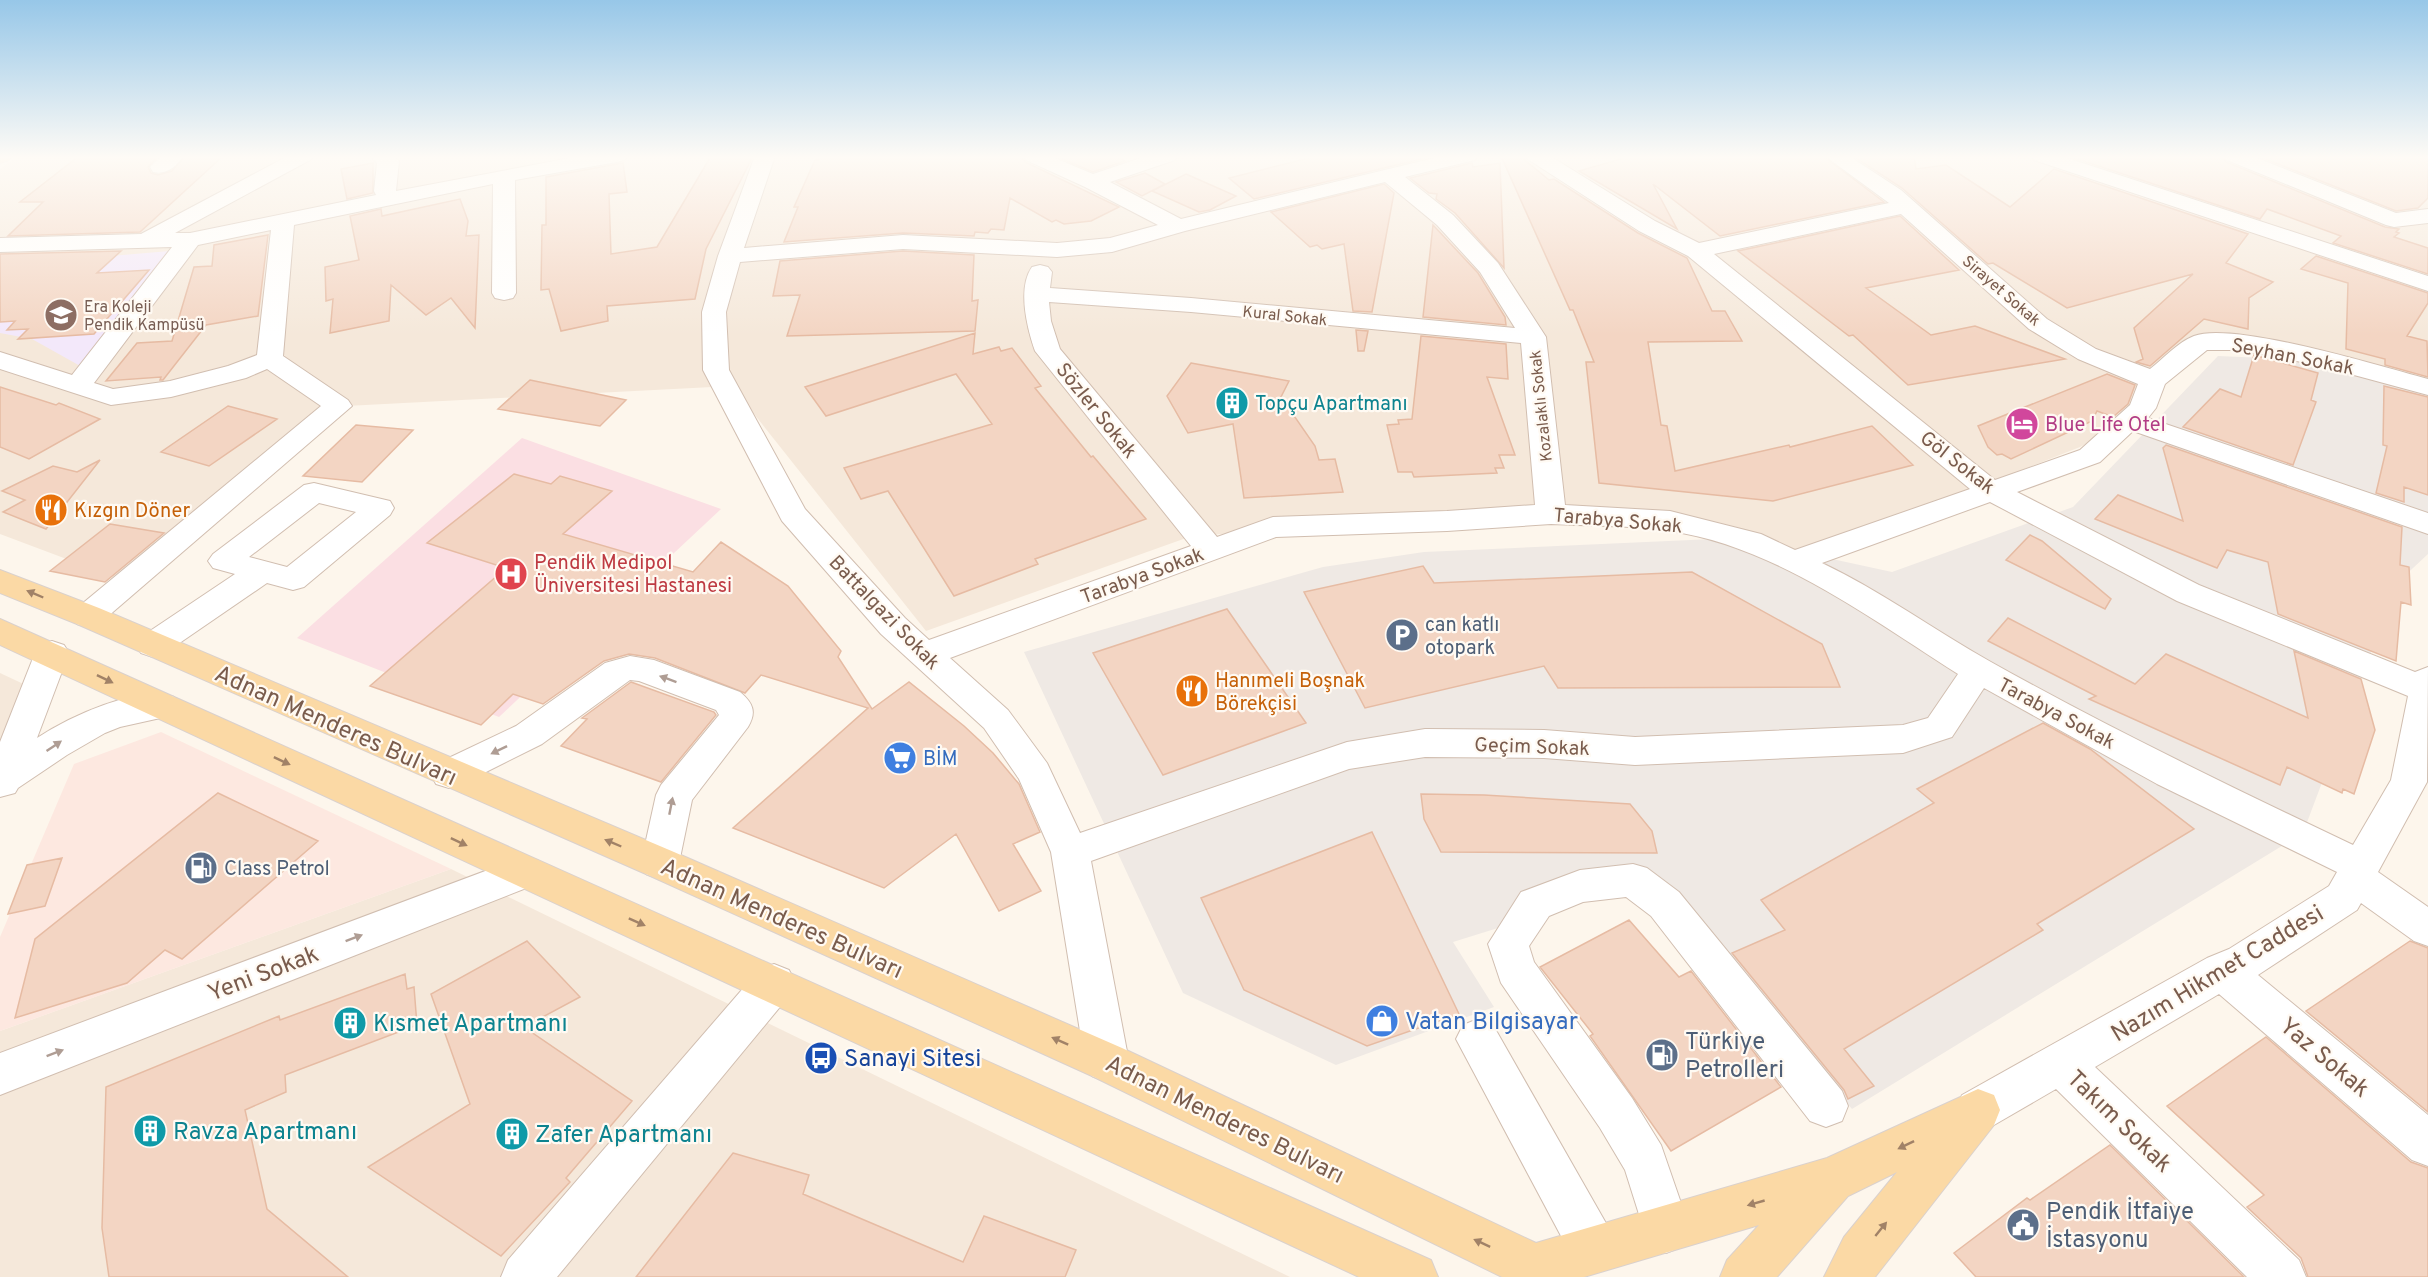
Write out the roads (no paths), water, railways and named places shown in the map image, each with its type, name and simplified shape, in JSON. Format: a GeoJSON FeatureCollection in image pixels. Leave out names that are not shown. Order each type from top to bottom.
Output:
{"type":"FeatureCollection","features":[{"type":"Feature","properties":{"kind":"main road","name":"Adnan Menderes Bulvarı"},"geometry":{"type":"LineString","coordinates":[[0,580],[660,863],[1107,1062],[1545,1272]]}},
{"type":"Feature","properties":{"kind":"main road"},"geometry":{"type":"LineString","coordinates":[[52,653],[78,613]]}},
{"type":"Feature","properties":{"kind":"main road"},"geometry":{"type":"LineString","coordinates":[[0,631],[1414,1277]]}},
{"type":"Feature","properties":{"kind":"main road"},"geometry":{"type":"LineString","coordinates":[[1545,1272],[1594,1249],[1832,1180],[1978,1110]]}},
{"type":"Feature","properties":{"kind":"main road"},"geometry":{"type":"LineString","coordinates":[[1848,1277],[1862,1254],[1978,1110]]}},
{"type":"Feature","properties":{"kind":"main road"},"geometry":{"type":"LineString","coordinates":[[1744,1277],[1832,1180]]}},
{"type":"Feature","properties":{"kind":"street"},"geometry":{"type":"LineString","coordinates":[[141,242],[191,216]]}},
{"type":"Feature","properties":{"kind":"street"},"geometry":{"type":"LineString","coordinates":[[0,245],[189,240],[313,216]]}},
{"type":"Feature","properties":{"kind":"street"},"geometry":{"type":"LineString","coordinates":[[504,216],[504,293]]}},
{"type":"Feature","properties":{"kind":"street","name":"Battalgazi Sokak"},"geometry":{"type":"LineString","coordinates":[[744,216],[714,312],[716,370],[793,514],[893,626],[996,719],[1034,773],[1070,852],[1107,1062]]}},
{"type":"Feature","properties":{"kind":"street"},"geometry":{"type":"LineString","coordinates":[[1158,216],[1178,226]]}},
{"type":"Feature","properties":{"kind":"street"},"geometry":{"type":"LineString","coordinates":[[730,256],[903,242],[1044,250],[1112,245],[1221,216]]}},
{"type":"Feature","properties":{"kind":"street","name":"Kozalaklı Sokak"},"geometry":{"type":"LineString","coordinates":[[1440,216],[1490,268],[1533,337],[1551,514]]}},
{"type":"Feature","properties":{"kind":"street","name":"Göl Sokak"},"geometry":{"type":"LineString","coordinates":[[1632,216],[1647,226],[1696,251],[1989,490],[2188,593],[2427,687]]}},
{"type":"Feature","properties":{"kind":"street"},"geometry":{"type":"LineString","coordinates":[[1696,251],[1860,216]]}},
{"type":"Feature","properties":{"kind":"street","name":"Sirayet Sokak"},"geometry":{"type":"LineString","coordinates":[[1916,216],[2038,324],[2087,354],[2153,380]]}},
{"type":"Feature","properties":{"kind":"street"},"geometry":{"type":"LineString","coordinates":[[2221,216],[2428,284]]}},
{"type":"Feature","properties":{"kind":"street"},"geometry":{"type":"LineString","coordinates":[[2382,216],[2394,220],[2428,216]]}},
{"type":"Feature","properties":{"kind":"street"},"geometry":{"type":"LineString","coordinates":[[270,359],[283,222]]}},
{"type":"Feature","properties":{"kind":"street"},"geometry":{"type":"LineString","coordinates":[[78,386],[189,240]]}},
{"type":"Feature","properties":{"kind":"street","name":"Sözler Sokak"},"geometry":{"type":"LineString","coordinates":[[1044,250],[1036,294],[1038,326],[1048,351],[1211,550]]}},
{"type":"Feature","properties":{"kind":"street","name":"Kural Sokak"},"geometry":{"type":"LineString","coordinates":[[1036,294],[1191,305],[1533,337]]}},
{"type":"Feature","properties":{"kind":"street","name":"Seyhan Sokak"},"geometry":{"type":"LineString","coordinates":[[2153,380],[2201,342],[2240,342],[2320,358],[2428,387]]}},
{"type":"Feature","properties":{"kind":"street"},"geometry":{"type":"LineString","coordinates":[[0,360],[111,397],[159,390],[237,372],[270,359]]}},
{"type":"Feature","properties":{"kind":"street"},"geometry":{"type":"LineString","coordinates":[[78,613],[338,406],[270,359]]}},
{"type":"Feature","properties":{"kind":"street"},"geometry":{"type":"LineString","coordinates":[[1793,562],[1989,490],[2090,456],[2142,408],[2153,380]]}},
{"type":"Feature","properties":{"kind":"street"},"geometry":{"type":"LineString","coordinates":[[2128,420],[2428,524]]}},
{"type":"Feature","properties":{"kind":"street","name":"Tarabya Sokak"},"geometry":{"type":"LineString","coordinates":[[923,655],[1273,527],[1551,514],[1670,521],[1750,541],[1837,583],[1978,670],[2170,774],[2358,871],[2428,929]]}},
{"type":"Feature","properties":{"kind":"street"},"geometry":{"type":"LineString","coordinates":[[147,642],[251,568]]}},
{"type":"Feature","properties":{"kind":"street"},"geometry":{"type":"LineString","coordinates":[[3,783],[52,653]]}},
{"type":"Feature","properties":{"kind":"street"},"geometry":{"type":"LineString","coordinates":[[449,774],[529,735],[617,672],[630,668],[642,669],[728,701],[736,708],[736,718],[674,795],[660,863]]}},
{"type":"Feature","properties":{"kind":"street","name":"Geçim Sokak"},"geometry":{"type":"LineString","coordinates":[[1070,852],[1347,756],[1425,743],[1544,744],[1635,751],[1903,739],[1940,728],[1978,670]]}},
{"type":"Feature","properties":{"kind":"street","name":"Nazım Hikmet Caddesi"},"geometry":{"type":"LineString","coordinates":[[1978,1110],[2222,971],[2244,962],[2343,898],[2358,871],[2419,786],[2427,687]]}},
{"type":"Feature","properties":{"kind":"street"},"geometry":{"type":"LineString","coordinates":[[3,783],[69,736],[104,718],[131,710],[162,706]]}},
{"type":"Feature","properties":{"kind":"street","name":"Yeni Sokak"},"geometry":{"type":"LineString","coordinates":[[0,1074],[525,872]]}},
{"type":"Feature","properties":{"kind":"street"},"geometry":{"type":"LineString","coordinates":[[1666,1229],[1645,1161],[1616,1113],[1516,970],[1508,944],[1535,904],[1580,886],[1633,880],[1665,904],[1826,1106]]}},
{"type":"Feature","properties":{"kind":"street","name":"Yaz Sokak"},"geometry":{"type":"LineString","coordinates":[[2222,971],[2428,1144]]}},
{"type":"Feature","properties":{"kind":"street"},"geometry":{"type":"LineString","coordinates":[[525,1277],[774,983]]}},
{"type":"Feature","properties":{"kind":"street"},"geometry":{"type":"LineString","coordinates":[[1478,1039],[1594,1249]]}},
{"type":"Feature","properties":{"kind":"street","name":"Takım Sokak"},"geometry":{"type":"LineString","coordinates":[[2061,1064],[2282,1277]]}},
{"type":"Feature","properties":{"kind":"place","name":"Era Koleji Pendik Kampüsü"},"geometry":{"type":"Point","coordinates":[61,315]}},
{"type":"Feature","properties":{"kind":"place","name":"Topçu Apartmanı"},"geometry":{"type":"Point","coordinates":[1232,403]}},
{"type":"Feature","properties":{"kind":"place","name":"Blue Life Otel"},"geometry":{"type":"Point","coordinates":[2022,424]}},
{"type":"Feature","properties":{"kind":"place","name":"Kızgın Döner"},"geometry":{"type":"Point","coordinates":[51,510]}},
{"type":"Feature","properties":{"kind":"place","name":"Pendik Medipol Üniversitesi Hastanesi"},"geometry":{"type":"Point","coordinates":[511,574]}},
{"type":"Feature","properties":{"kind":"place","name":"can katlı otopark"},"geometry":{"type":"Point","coordinates":[1402,635]}},
{"type":"Feature","properties":{"kind":"place","name":"Hanımeli Boşnak Börekçisi"},"geometry":{"type":"Point","coordinates":[1192,691]}},
{"type":"Feature","properties":{"kind":"place","name":"BİM"},"geometry":{"type":"Point","coordinates":[900,758]}},
{"type":"Feature","properties":{"kind":"place","name":"Class Petrol"},"geometry":{"type":"Point","coordinates":[201,868]}},
{"type":"Feature","properties":{"kind":"place","name":"Vatan Bilgisayar"},"geometry":{"type":"Point","coordinates":[1382,1021]}},
{"type":"Feature","properties":{"kind":"place","name":"Kısmet Apartmanı"},"geometry":{"type":"Point","coordinates":[350,1023]}},
{"type":"Feature","properties":{"kind":"place","name":"Türkiye Petrolleri"},"geometry":{"type":"Point","coordinates":[1662,1055]}},
{"type":"Feature","properties":{"kind":"place","name":"Sanayi Sitesi"},"geometry":{"type":"Point","coordinates":[821,1058]}},
{"type":"Feature","properties":{"kind":"place","name":"Ravza Apartmanı"},"geometry":{"type":"Point","coordinates":[150,1131]}},
{"type":"Feature","properties":{"kind":"place","name":"Zafer Apartmanı"},"geometry":{"type":"Point","coordinates":[512,1134]}},
{"type":"Feature","properties":{"kind":"place","name":"Pendik İtfaiye İstasyonu"},"geometry":{"type":"Point","coordinates":[2023,1225]}}]}
